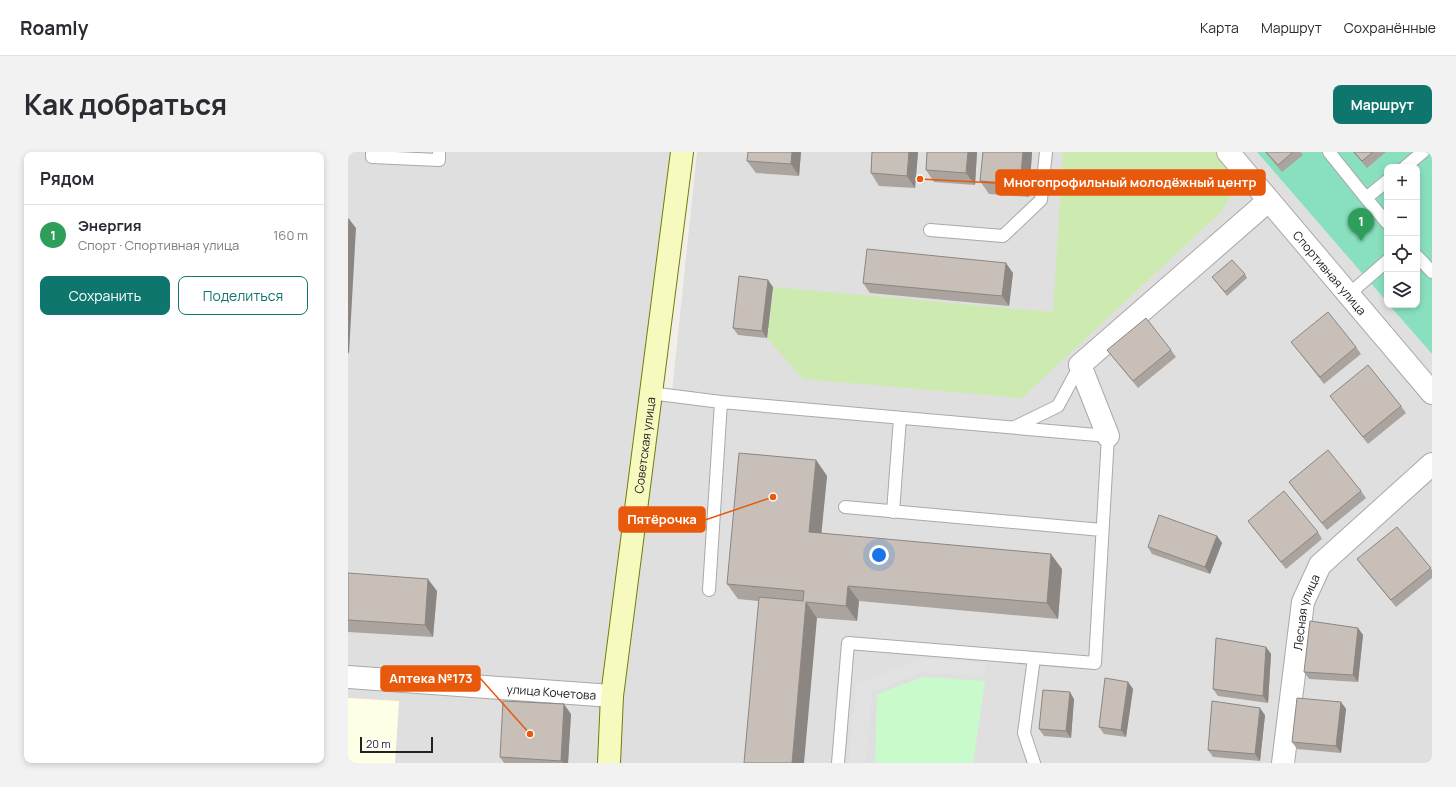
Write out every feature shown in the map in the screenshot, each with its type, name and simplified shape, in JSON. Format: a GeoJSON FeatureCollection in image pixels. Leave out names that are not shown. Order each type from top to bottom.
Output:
{"type":"FeatureCollection","features":[{"type":"Feature","properties":{"kind":"main road","name":"Советская улица"},"geometry":{"type":"LineString","coordinates":[[609,763],[612,696],[682,152]]}},
{"type":"Feature","properties":{"kind":"street","name":"Спортивная улица"},"geometry":{"type":"LineString","coordinates":[[1228,152],[1432,393]]}},
{"type":"Feature","properties":{"kind":"street"},"geometry":{"type":"LineString","coordinates":[[1108,436],[1080,365],[1268,201]]}},
{"type":"Feature","properties":{"kind":"street","name":"Лесная улица"},"geometry":{"type":"LineString","coordinates":[[1283,763],[1303,602],[1320,565],[1432,464]]}},
{"type":"Feature","properties":{"kind":"street","name":"улица Кочетова"},"geometry":{"type":"LineString","coordinates":[[348,677],[612,696]]}},
{"type":"Feature","properties":{"kind":"lane"},"geometry":{"type":"LineString","coordinates":[[372,152],[372,157],[439,160],[439,152]]}},
{"type":"Feature","properties":{"kind":"lane"},"geometry":{"type":"LineString","coordinates":[[930,230],[1003,236],[1042,200],[1046,152]]}},
{"type":"Feature","properties":{"kind":"lane"},"geometry":{"type":"LineString","coordinates":[[1330,152],[1384,219]]}},
{"type":"Feature","properties":{"kind":"lane"},"geometry":{"type":"LineString","coordinates":[[1409,164],[1423,152]]}},
{"type":"Feature","properties":{"kind":"lane"},"geometry":{"type":"LineString","coordinates":[[1366,198],[1384,183]]}},
{"type":"Feature","properties":{"kind":"lane"},"geometry":{"type":"LineString","coordinates":[[1420,259],[1432,272]]}},
{"type":"Feature","properties":{"kind":"lane"},"geometry":{"type":"LineString","coordinates":[[1348,295],[1384,264]]}},
{"type":"Feature","properties":{"kind":"lane"},"geometry":{"type":"LineString","coordinates":[[1014,428],[1058,406],[1080,365]]}},
{"type":"Feature","properties":{"kind":"lane"},"geometry":{"type":"LineString","coordinates":[[650,393],[721,402],[1108,436],[1095,663],[848,643],[838,763]]}},
{"type":"Feature","properties":{"kind":"lane"},"geometry":{"type":"LineString","coordinates":[[709,590],[721,402]]}},
{"type":"Feature","properties":{"kind":"lane"},"geometry":{"type":"LineString","coordinates":[[893,512],[900,418]]}},
{"type":"Feature","properties":{"kind":"lane"},"geometry":{"type":"LineString","coordinates":[[845,507],[1102,530]]}},
{"type":"Feature","properties":{"kind":"lane"},"geometry":{"type":"LineString","coordinates":[[1034,658],[1024,733],[1034,763]]}},
{"type":"Feature","properties":{"kind":"shaded area"},"geometry":{"type":"Polygon","coordinates":[[[348,152],[682,152],[650,393],[672,392],[697,152],[1257,152],[1384,299],[1384,308],[1392,308],[1432,354],[1432,763],[348,763],[348,152]]]}},
{"type":"Feature","properties":{"kind":"shaded area"},"geometry":{"type":"Polygon","coordinates":[[[922,658],[987,663],[984,676],[922,672],[872,692],[866,763],[849,763],[856,684],[922,658]]]}},
{"type":"Feature","properties":{"kind":"shaded area"},"geometry":{"type":"Polygon","coordinates":[[[348,698],[399,701],[395,763],[348,763],[348,698]]]}},
{"type":"Feature","properties":{"kind":"green space"},"geometry":{"type":"Polygon","coordinates":[[[1063,152],[1214,152],[1228,169],[1233,192],[1221,212],[1022,398],[803,379],[767,338],[773,287],[1053,312],[1063,152]]]}},
{"type":"Feature","properties":{"kind":"green space"},"geometry":{"type":"Polygon","coordinates":[[[1257,152],[1432,152],[1432,354],[1392,308],[1420,308],[1420,164],[1384,164],[1384,299],[1257,152]]]}},
{"type":"Feature","properties":{"kind":"green space"},"geometry":{"type":"Polygon","coordinates":[[[923,677],[985,681],[973,763],[875,763],[877,694],[923,677]]]}},
{"type":"Feature","properties":{"kind":"building"},"geometry":{"type":"Polygon","coordinates":[[[748,152],[792,152],[791,164],[747,161],[748,152]]]}},
{"type":"Feature","properties":{"kind":"building"},"geometry":{"type":"Polygon","coordinates":[[[872,152],[909,152],[907,176],[871,173],[872,152]]]}},
{"type":"Feature","properties":{"kind":"building"},"geometry":{"type":"Polygon","coordinates":[[[927,152],[968,152],[966,173],[926,170],[927,152]]]}},
{"type":"Feature","properties":{"kind":"building"},"geometry":{"type":"Polygon","coordinates":[[[983,152],[1023,152],[1020,184],[980,181],[983,152]]]}},
{"type":"Feature","properties":{"kind":"building"},"geometry":{"type":"Polygon","coordinates":[[[1266,152],[1293,152],[1278,165],[1266,152]]]}},
{"type":"Feature","properties":{"kind":"building"},"geometry":{"type":"Polygon","coordinates":[[[1354,152],[1373,152],[1362,161],[1354,152]]]}},
{"type":"Feature","properties":{"kind":"building"},"geometry":{"type":"Polygon","coordinates":[[[348,219],[349,219],[348,240],[348,219]]]}},
{"type":"Feature","properties":{"kind":"building"},"geometry":{"type":"Polygon","coordinates":[[[867,249],[1006,263],[1002,296],[863,283],[867,249]]]}},
{"type":"Feature","properties":{"kind":"building"},"geometry":{"type":"Polygon","coordinates":[[[1232,260],[1245,274],[1225,292],[1212,277],[1232,260]]]}},
{"type":"Feature","properties":{"kind":"building"},"geometry":{"type":"Polygon","coordinates":[[[739,276],[768,280],[762,331],[733,328],[739,276]]]}},
{"type":"Feature","properties":{"kind":"building"},"geometry":{"type":"Polygon","coordinates":[[[1328,312],[1356,347],[1320,377],[1291,342],[1328,312]]]}},
{"type":"Feature","properties":{"kind":"building"},"geometry":{"type":"Polygon","coordinates":[[[1146,318],[1171,350],[1133,381],[1107,350],[1146,318]]]}},
{"type":"Feature","properties":{"kind":"building"},"geometry":{"type":"Polygon","coordinates":[[[1368,365],[1401,406],[1363,437],[1330,396],[1368,365]]]}},
{"type":"Feature","properties":{"kind":"building"},"geometry":{"type":"Polygon","coordinates":[[[1328,450],[1361,491],[1322,523],[1289,482],[1328,450]]]}},
{"type":"Feature","properties":{"kind":"building"},"geometry":{"type":"Polygon","coordinates":[[[739,453],[816,460],[809,532],[1051,554],[1047,603],[848,586],[846,606],[806,602],[792,763],[744,763],[759,597],[803,601],[804,591],[727,584],[739,453]]]}},
{"type":"Feature","properties":{"kind":"building"},"geometry":{"type":"Polygon","coordinates":[[[1284,491],[1318,532],[1281,562],[1248,521],[1284,491]]]}},
{"type":"Feature","properties":{"kind":"building"},"geometry":{"type":"Polygon","coordinates":[[[1159,515],[1217,536],[1205,567],[1148,547],[1159,515]]]}},
{"type":"Feature","properties":{"kind":"building"},"geometry":{"type":"Polygon","coordinates":[[[1397,527],[1431,568],[1391,600],[1357,559],[1397,527]]]}},
{"type":"Feature","properties":{"kind":"building"},"geometry":{"type":"Polygon","coordinates":[[[348,573],[428,579],[425,625],[348,620],[348,573]]]}},
{"type":"Feature","properties":{"kind":"building"},"geometry":{"type":"Polygon","coordinates":[[[1310,621],[1358,628],[1353,675],[1304,672],[1310,621]]]}},
{"type":"Feature","properties":{"kind":"building"},"geometry":{"type":"Polygon","coordinates":[[[1216,638],[1266,647],[1263,696],[1213,689],[1216,638]]]}},
{"type":"Feature","properties":{"kind":"building"},"geometry":{"type":"Polygon","coordinates":[[[1105,678],[1128,682],[1121,730],[1099,727],[1105,678]]]}},
{"type":"Feature","properties":{"kind":"building"},"geometry":{"type":"Polygon","coordinates":[[[1043,690],[1070,692],[1066,731],[1039,729],[1043,690]]]}},
{"type":"Feature","properties":{"kind":"building"},"geometry":{"type":"Polygon","coordinates":[[[1297,698],[1341,702],[1336,746],[1292,742],[1297,698]]]}},
{"type":"Feature","properties":{"kind":"building"},"geometry":{"type":"Polygon","coordinates":[[[503,701],[564,704],[561,761],[500,757],[503,701]]]}},
{"type":"Feature","properties":{"kind":"building"},"geometry":{"type":"Polygon","coordinates":[[[1212,701],[1260,708],[1255,754],[1208,750],[1212,701]]]}},
{"type":"Feature","properties":{"kind":"place","name":"Многопрофильный молодёжный центр"},"geometry":{"type":"Point","coordinates":[920,179]}},
{"type":"Feature","properties":{"kind":"place","name":"Энергия"},"geometry":{"type":"Point","coordinates":[1361,241]}},
{"type":"Feature","properties":{"kind":"place","name":"Пятёрочка"},"geometry":{"type":"Point","coordinates":[773,497]}},
{"type":"Feature","properties":{"kind":"place","name":"Аптека №173"},"geometry":{"type":"Point","coordinates":[530,734]}}]}
